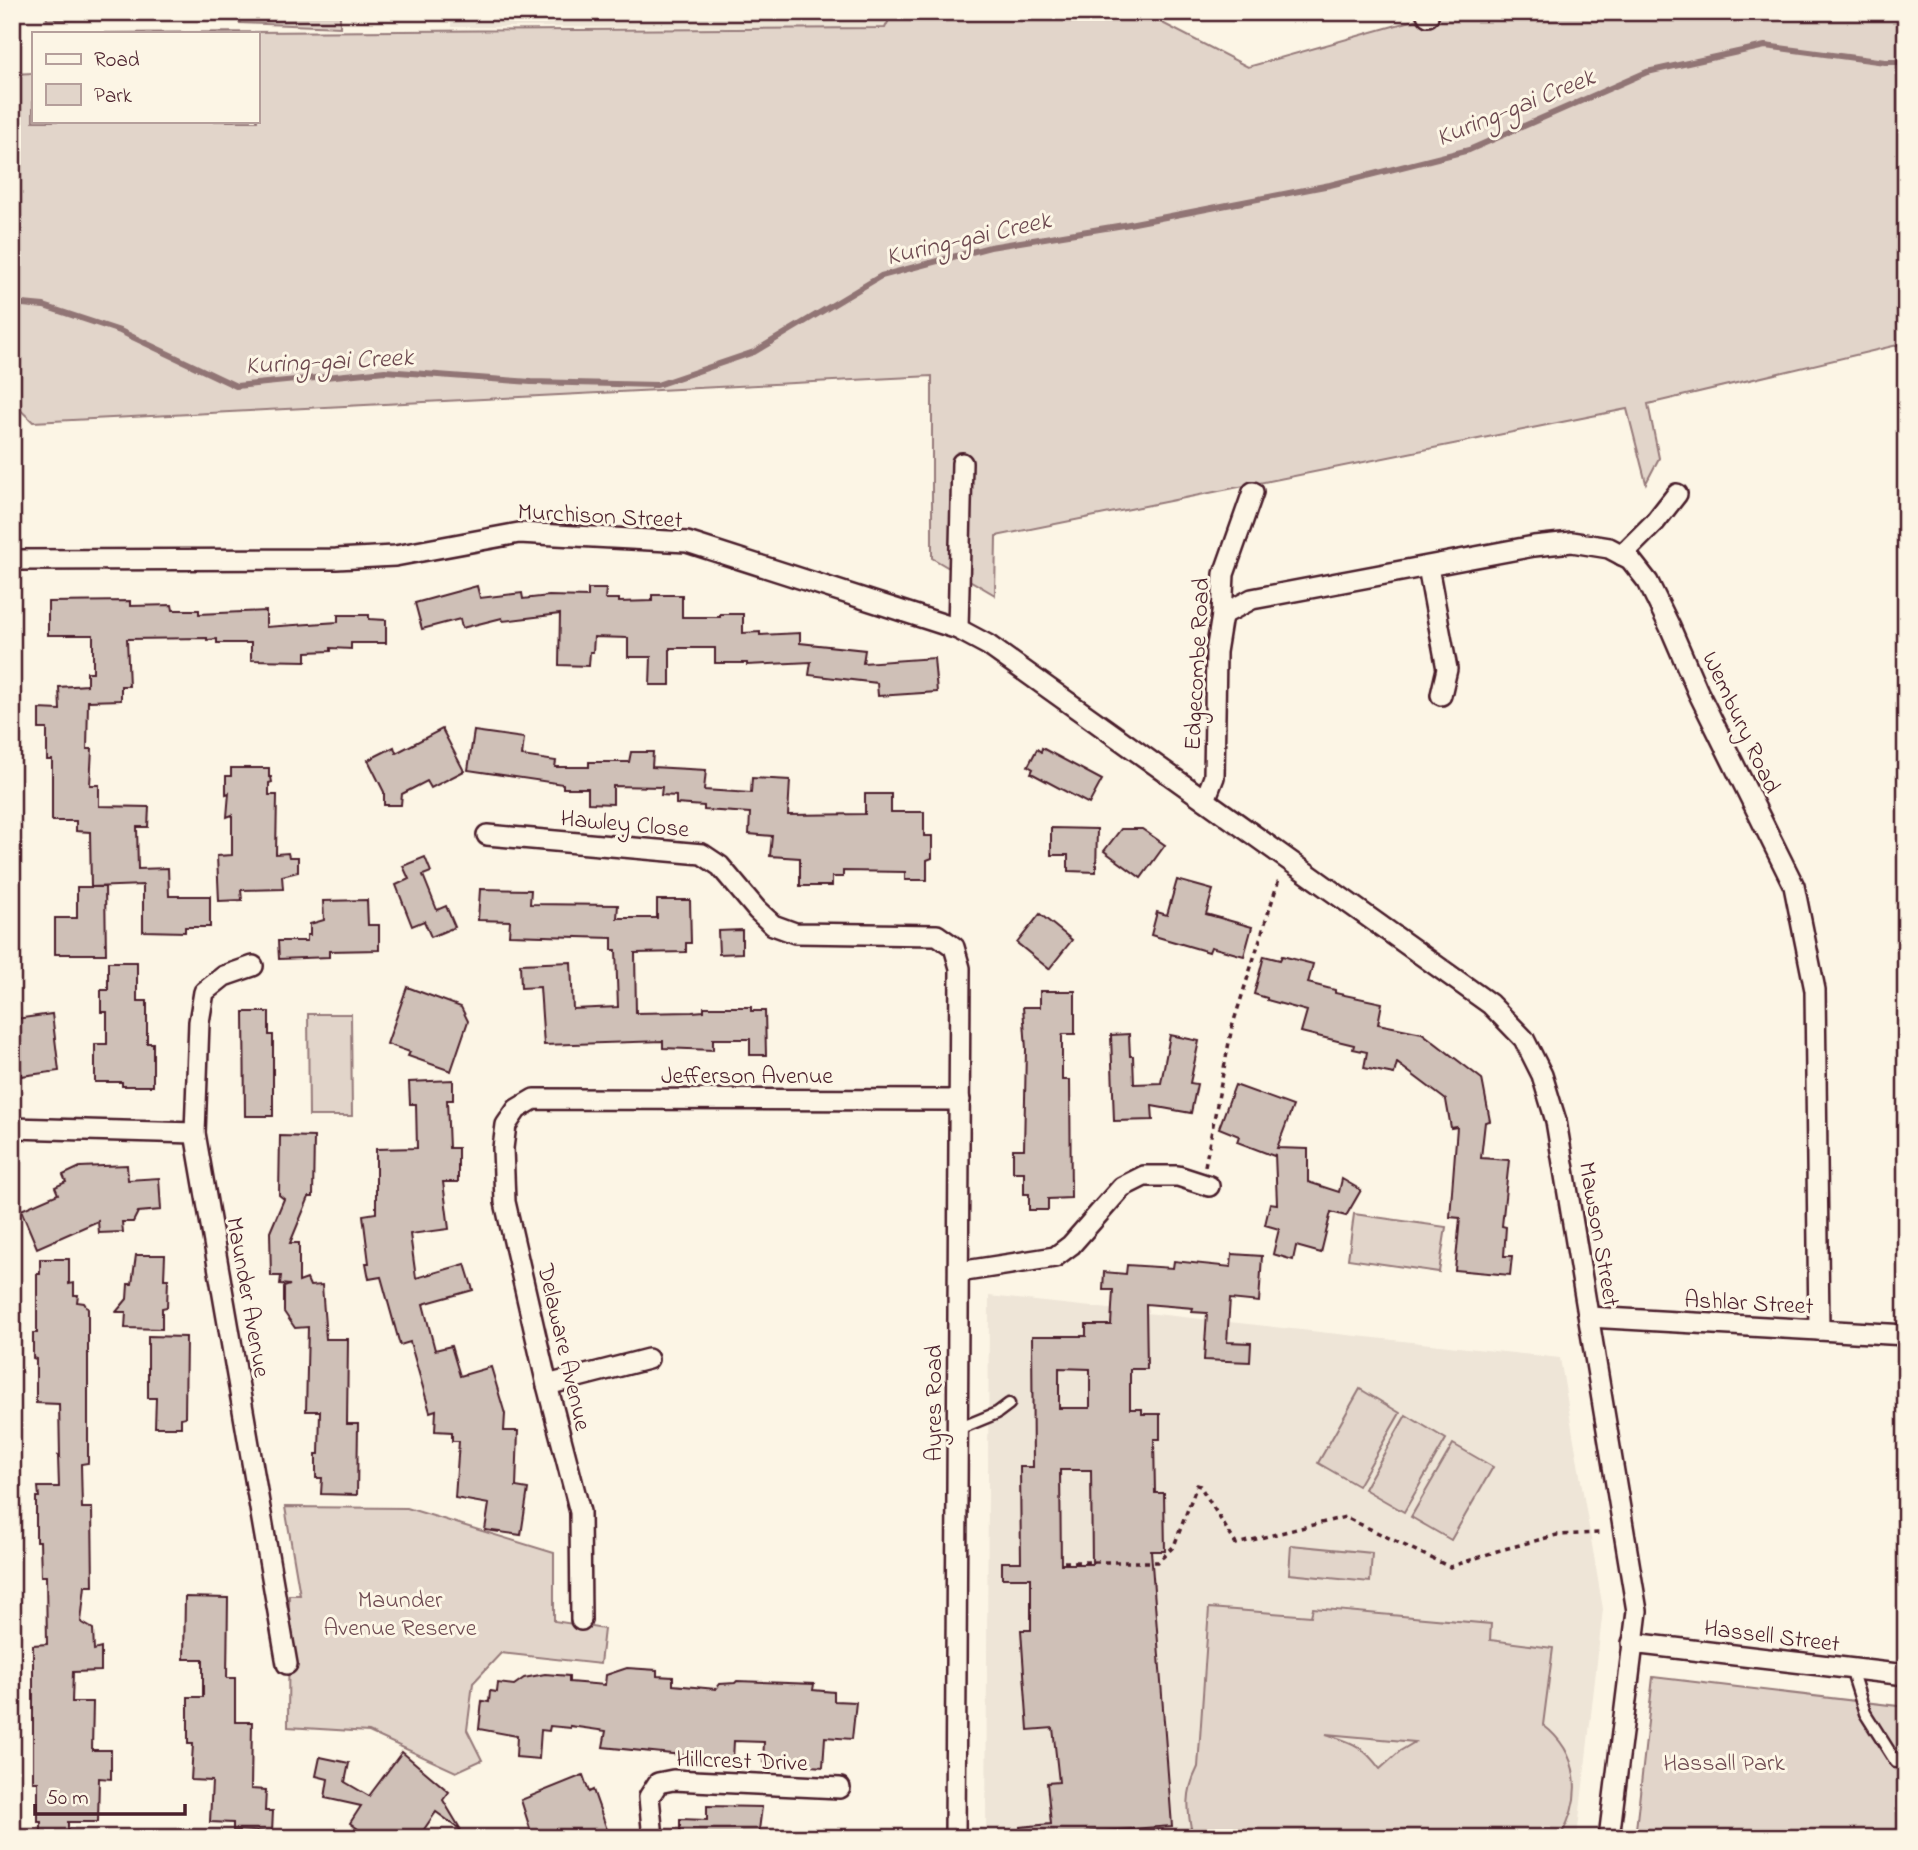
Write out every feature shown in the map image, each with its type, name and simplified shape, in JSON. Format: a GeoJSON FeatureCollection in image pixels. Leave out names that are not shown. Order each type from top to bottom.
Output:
{"type":"FeatureCollection","features":[{"type":"Feature","properties":{"kind":"street"},"geometry":{"type":"LineString","coordinates":[[958,629],[962,463]]}},
{"type":"Feature","properties":{"kind":"street","name":"Edgecombe Road"},"geometry":{"type":"LineString","coordinates":[[1205,800],[1214,776],[1216,652],[1222,615],[1224,574],[1253,492]]}},
{"type":"Feature","properties":{"kind":"street"},"geometry":{"type":"LineString","coordinates":[[1622,555],[1655,522],[1677,494]]}},
{"type":"Feature","properties":{"kind":"street","name":"Murchison Street"},"geometry":{"type":"LineString","coordinates":[[12,560],[395,556],[519,533],[687,542],[958,629],[988,646],[1205,800]]}},
{"type":"Feature","properties":{"kind":"street","name":"Wembury Road"},"geometry":{"type":"LineString","coordinates":[[1222,615],[1252,599],[1534,546],[1572,542],[1609,548],[1630,559],[1648,582],[1698,692],[1794,886],[1815,990],[1819,1330]]}},
{"type":"Feature","properties":{"kind":"street"},"geometry":{"type":"LineString","coordinates":[[1428,567],[1447,669],[1441,695]]}},
{"type":"Feature","properties":{"kind":"street","name":"Mawson Street"},"geometry":{"type":"LineString","coordinates":[[1205,800],[1490,1004],[1524,1039],[1542,1075],[1556,1121],[1637,1611],[1609,1838]]}},
{"type":"Feature","properties":{"kind":"street","name":"Hawley Close"},"geometry":{"type":"LineString","coordinates":[[487,835],[702,854],[720,866],[757,910],[774,925],[795,933],[937,935],[954,947],[960,968]]}},
{"type":"Feature","properties":{"kind":"street","name":"Maunder Avenue"},"geometry":{"type":"LineString","coordinates":[[253,966],[224,976],[204,992],[195,1133],[287,1664]]}},
{"type":"Feature","properties":{"kind":"street","name":"Ayres Road"},"geometry":{"type":"LineString","coordinates":[[955,1838],[960,968]]}},
{"type":"Feature","properties":{"kind":"street","name":"Jefferson Avenue"},"geometry":{"type":"LineString","coordinates":[[534,1099],[960,1100]]}},
{"type":"Feature","properties":{"kind":"street","name":"Delaware Avenue"},"geometry":{"type":"LineString","coordinates":[[534,1099],[517,1109],[506,1125],[503,1148],[506,1202],[547,1385],[580,1512],[581,1620]]}},
{"type":"Feature","properties":{"kind":"street"},"geometry":{"type":"LineString","coordinates":[[12,1128],[195,1133]]}},
{"type":"Feature","properties":{"kind":"street"},"geometry":{"type":"LineString","coordinates":[[959,1272],[1055,1256],[1071,1245],[1122,1187],[1144,1176],[1178,1176],[1209,1186]]}},
{"type":"Feature","properties":{"kind":"street","name":"Ashlar Street"},"geometry":{"type":"LineString","coordinates":[[1589,1317],[1906,1335]]}},
{"type":"Feature","properties":{"kind":"street"},"geometry":{"type":"LineString","coordinates":[[547,1385],[648,1359]]}},
{"type":"Feature","properties":{"kind":"street","name":"Hassell Street"},"geometry":{"type":"LineString","coordinates":[[1632,1643],[1906,1675]]}},
{"type":"Feature","properties":{"kind":"street","name":"Hillcrest Drive"},"geometry":{"type":"LineString","coordinates":[[653,1838],[649,1797],[658,1783],[674,1780],[840,1788]]}},
{"type":"Feature","properties":{"kind":"lane"},"geometry":{"type":"LineString","coordinates":[[958,1429],[997,1413],[1009,1404]]}},
{"type":"Feature","properties":{"kind":"lane"},"geometry":{"type":"LineString","coordinates":[[1851,1669],[1866,1713],[1896,1762],[1906,1762]]}},
{"type":"Feature","properties":{"kind":"path"},"geometry":{"type":"LineString","coordinates":[[1209,1186],[1204,1163],[1232,1027],[1285,857]]}},
{"type":"Feature","properties":{"kind":"path"},"geometry":{"type":"LineString","coordinates":[[1064,1562],[1158,1562],[1174,1546],[1198,1485],[1236,1544],[1345,1517],[1450,1567],[1558,1535],[1601,1533]]}},
{"type":"Feature","properties":{"kind":"shaded area"},"geometry":{"type":"Polygon","coordinates":[[[451,12],[885,12],[885,28],[451,27],[451,12]]]}},
{"type":"Feature","properties":{"kind":"shaded area"},"geometry":{"type":"Polygon","coordinates":[[[989,1296],[1560,1358],[1603,1609],[1577,1838],[986,1838],[989,1296]]]}},
{"type":"Feature","properties":{"kind":"green space"},"geometry":{"type":"Polygon","coordinates":[[[46,12],[136,12],[136,18],[47,20],[46,12]]]}},
{"type":"Feature","properties":{"kind":"green space"},"geometry":{"type":"Polygon","coordinates":[[[240,12],[340,12],[340,27],[240,23],[240,12]]]}},
{"type":"Feature","properties":{"kind":"green space"},"geometry":{"type":"Polygon","coordinates":[[[893,12],[1141,12],[1248,67],[1443,12],[1906,12],[1906,343],[1648,404],[1659,458],[1646,483],[1627,409],[996,536],[995,595],[932,558],[932,376],[33,422],[12,402],[12,74],[32,73],[32,122],[259,122],[259,32],[248,32],[885,28],[893,12]]]}},
{"type":"Feature","properties":{"kind":"green space"},"geometry":{"type":"Polygon","coordinates":[[[308,1014],[351,1014],[352,1116],[309,1116],[308,1014]]]}},
{"type":"Feature","properties":{"kind":"green space"},"geometry":{"type":"Polygon","coordinates":[[[1354,1214],[1446,1227],[1439,1272],[1348,1259],[1354,1214]]]}},
{"type":"Feature","properties":{"kind":"green space"},"geometry":{"type":"Polygon","coordinates":[[[1360,1389],[1400,1413],[1358,1486],[1318,1463],[1360,1389]]]}},
{"type":"Feature","properties":{"kind":"green space"},"geometry":{"type":"Polygon","coordinates":[[[1406,1415],[1446,1439],[1404,1512],[1364,1489],[1406,1415]]]}},
{"type":"Feature","properties":{"kind":"green space"},"geometry":{"type":"Polygon","coordinates":[[[1453,1444],[1493,1467],[1451,1540],[1411,1517],[1453,1444]]]}},
{"type":"Feature","properties":{"kind":"green space","name":"Maunder Avenue Reserve"},"geometry":{"type":"Polygon","coordinates":[[[285,1507],[407,1508],[554,1553],[554,1621],[604,1629],[600,1664],[501,1653],[473,1683],[467,1730],[482,1760],[456,1772],[369,1732],[288,1727],[289,1595],[300,1595],[285,1507]]]}},
{"type":"Feature","properties":{"kind":"green space"},"geometry":{"type":"Polygon","coordinates":[[[1291,1545],[1372,1553],[1370,1582],[1289,1574],[1291,1545]]]}},
{"type":"Feature","properties":{"kind":"green space"},"geometry":{"type":"Polygon","coordinates":[[[1209,1608],[1311,1616],[1313,1608],[1491,1624],[1490,1640],[1553,1648],[1543,1725],[1565,1749],[1571,1762],[1575,1791],[1568,1821],[1558,1838],[1193,1838],[1188,1802],[1198,1767],[1209,1608]],[[1326,1734],[1356,1746],[1380,1769],[1415,1742],[1326,1734]]]}},
{"type":"Feature","properties":{"kind":"green space","name":"Hassall Park"},"geometry":{"type":"Polygon","coordinates":[[[1653,1677],[1906,1707],[1906,1838],[1635,1838],[1653,1677]]]}},
{"type":"Feature","properties":{"kind":"building"},"geometry":{"type":"Polygon","coordinates":[[[477,586],[480,598],[522,593],[523,599],[549,596],[588,597],[588,589],[606,589],[605,599],[619,599],[619,602],[652,601],[652,595],[682,595],[682,617],[743,614],[743,633],[800,633],[800,643],[865,650],[863,663],[934,658],[937,692],[878,696],[877,683],[809,675],[811,662],[747,665],[715,663],[715,648],[670,648],[670,685],[650,685],[651,657],[628,657],[628,638],[594,637],[589,666],[559,665],[560,614],[503,621],[502,618],[462,628],[460,619],[422,629],[415,603],[477,586]]]}},
{"type":"Feature","properties":{"kind":"building"},"geometry":{"type":"Polygon","coordinates":[[[130,601],[130,606],[172,605],[173,610],[199,610],[199,614],[266,611],[266,627],[338,622],[338,615],[369,615],[369,619],[386,620],[386,643],[351,643],[351,649],[331,648],[331,651],[306,652],[306,661],[251,660],[251,643],[217,643],[217,639],[207,638],[127,639],[129,686],[121,686],[121,700],[88,701],[87,749],[92,749],[90,785],[99,785],[99,806],[149,807],[148,827],[137,827],[138,869],[168,868],[169,896],[210,896],[210,927],[185,927],[185,932],[143,931],[143,885],[91,887],[90,832],[76,831],[76,821],[52,821],[52,760],[47,760],[47,729],[39,729],[39,709],[60,710],[59,687],[87,685],[87,672],[93,672],[93,635],[48,635],[48,602],[130,601]]]}},
{"type":"Feature","properties":{"kind":"building"},"geometry":{"type":"Polygon","coordinates":[[[442,729],[464,771],[431,788],[427,781],[402,794],[401,805],[384,805],[384,792],[368,760],[394,747],[396,753],[442,729]]]}},
{"type":"Feature","properties":{"kind":"building"},"geometry":{"type":"Polygon","coordinates":[[[474,731],[524,738],[522,756],[556,761],[555,767],[589,767],[589,762],[629,762],[631,752],[653,752],[652,767],[706,770],[704,790],[751,793],[752,778],[790,780],[788,815],[865,814],[865,794],[891,794],[891,812],[924,812],[924,836],[932,836],[932,858],[927,860],[927,880],[905,880],[905,872],[843,871],[843,877],[832,877],[832,886],[800,886],[800,858],[770,856],[772,836],[749,834],[750,813],[704,810],[704,806],[676,804],[676,796],[661,795],[662,787],[613,786],[613,804],[588,803],[588,788],[563,788],[563,784],[468,770],[474,731]]]}},
{"type":"Feature","properties":{"kind":"building"},"geometry":{"type":"Polygon","coordinates":[[[1042,748],[1102,780],[1089,804],[1031,773],[1033,769],[1028,766],[1037,749],[1041,752],[1042,748]]]}},
{"type":"Feature","properties":{"kind":"building"},"geometry":{"type":"Polygon","coordinates":[[[231,768],[269,768],[272,782],[269,783],[269,795],[277,795],[276,854],[288,853],[289,857],[298,857],[298,872],[282,876],[283,889],[241,890],[242,900],[219,901],[217,856],[232,855],[232,815],[227,817],[229,793],[226,794],[226,776],[231,776],[231,768]]]}},
{"type":"Feature","properties":{"kind":"building"},"geometry":{"type":"Polygon","coordinates":[[[1051,828],[1097,829],[1096,872],[1068,871],[1068,855],[1051,855],[1051,828]]]}},
{"type":"Feature","properties":{"kind":"building"},"geometry":{"type":"Polygon","coordinates":[[[1121,829],[1142,829],[1165,845],[1141,878],[1104,851],[1121,829]]]}},
{"type":"Feature","properties":{"kind":"building"},"geometry":{"type":"Polygon","coordinates":[[[425,857],[431,872],[423,875],[437,910],[446,906],[455,927],[431,937],[424,921],[412,926],[396,885],[409,879],[403,866],[425,857]]]}},
{"type":"Feature","properties":{"kind":"building"},"geometry":{"type":"Polygon","coordinates":[[[1177,880],[1213,890],[1206,914],[1252,927],[1244,956],[1211,947],[1209,952],[1151,935],[1157,912],[1167,915],[1177,880]]]}},
{"type":"Feature","properties":{"kind":"building"},"geometry":{"type":"Polygon","coordinates":[[[77,887],[105,887],[106,954],[55,954],[55,918],[77,918],[77,887]]]}},
{"type":"Feature","properties":{"kind":"building"},"geometry":{"type":"Polygon","coordinates":[[[480,889],[531,890],[530,904],[618,905],[617,918],[657,918],[657,900],[690,900],[691,943],[686,943],[686,952],[635,953],[636,1013],[704,1011],[704,1007],[751,1007],[751,1011],[765,1011],[766,1055],[750,1055],[750,1039],[713,1039],[713,1050],[663,1048],[663,1041],[544,1045],[540,987],[521,988],[520,964],[571,962],[573,1009],[618,1007],[616,950],[612,950],[612,938],[509,935],[510,921],[478,920],[480,889]]]}},
{"type":"Feature","properties":{"kind":"building"},"geometry":{"type":"Polygon","coordinates":[[[367,900],[368,925],[379,925],[379,950],[329,951],[329,957],[279,959],[278,941],[307,941],[310,924],[324,920],[323,901],[367,900]]]}},
{"type":"Feature","properties":{"kind":"building"},"geometry":{"type":"Polygon","coordinates":[[[1040,914],[1072,940],[1049,969],[1017,943],[1040,914]]]}},
{"type":"Feature","properties":{"kind":"building"},"geometry":{"type":"Polygon","coordinates":[[[742,930],[742,953],[719,954],[718,931],[742,930]]]}},
{"type":"Feature","properties":{"kind":"building"},"geometry":{"type":"Polygon","coordinates":[[[1264,956],[1280,960],[1282,956],[1313,964],[1308,983],[1335,990],[1335,993],[1382,1003],[1378,1024],[1422,1033],[1482,1079],[1490,1121],[1485,1122],[1481,1158],[1509,1160],[1502,1226],[1506,1227],[1504,1256],[1512,1256],[1510,1275],[1455,1270],[1460,1218],[1450,1217],[1457,1127],[1451,1128],[1446,1100],[1397,1063],[1394,1074],[1364,1068],[1367,1052],[1353,1049],[1354,1045],[1301,1032],[1307,1011],[1254,994],[1264,956]]]}},
{"type":"Feature","properties":{"kind":"building"},"geometry":{"type":"Polygon","coordinates":[[[108,962],[137,962],[137,1001],[147,1001],[147,1043],[153,1043],[153,1086],[122,1086],[122,1082],[95,1082],[95,1044],[107,1044],[107,1012],[101,1012],[101,990],[108,990],[108,962]]]}},
{"type":"Feature","properties":{"kind":"building"},"geometry":{"type":"Polygon","coordinates":[[[407,987],[461,1007],[468,1021],[451,1071],[408,1056],[410,1052],[387,1044],[407,987]]]}},
{"type":"Feature","properties":{"kind":"building"},"geometry":{"type":"Polygon","coordinates":[[[1040,991],[1075,991],[1075,1034],[1063,1034],[1062,1037],[1062,1080],[1070,1080],[1071,1198],[1048,1199],[1048,1210],[1029,1210],[1029,1194],[1024,1194],[1024,1172],[1013,1172],[1013,1149],[1024,1149],[1026,1049],[1023,1007],[1040,1007],[1040,991]]]}},
{"type":"Feature","properties":{"kind":"building"},"geometry":{"type":"Polygon","coordinates":[[[244,1012],[269,1012],[269,1035],[273,1035],[273,1116],[245,1116],[244,1012]]]}},
{"type":"Feature","properties":{"kind":"building"},"geometry":{"type":"Polygon","coordinates":[[[52,1014],[59,1071],[21,1076],[15,1019],[52,1014]]]}},
{"type":"Feature","properties":{"kind":"building"},"geometry":{"type":"Polygon","coordinates":[[[1129,1034],[1134,1084],[1161,1083],[1170,1035],[1199,1041],[1190,1083],[1197,1084],[1191,1113],[1152,1106],[1153,1120],[1114,1121],[1111,1035],[1129,1034]]]}},
{"type":"Feature","properties":{"kind":"building"},"geometry":{"type":"Polygon","coordinates":[[[453,1080],[453,1100],[447,1100],[449,1148],[458,1148],[458,1182],[443,1182],[449,1229],[410,1234],[416,1278],[465,1264],[473,1290],[423,1304],[435,1350],[451,1346],[460,1376],[491,1367],[505,1414],[504,1431],[518,1431],[516,1487],[528,1489],[521,1535],[485,1530],[489,1504],[455,1498],[459,1441],[452,1441],[452,1432],[435,1431],[436,1410],[430,1412],[410,1342],[400,1345],[381,1277],[369,1279],[366,1263],[369,1263],[363,1215],[376,1213],[376,1149],[417,1148],[416,1104],[410,1104],[409,1082],[453,1080]]]}},
{"type":"Feature","properties":{"kind":"building"},"geometry":{"type":"Polygon","coordinates":[[[1235,1085],[1293,1106],[1277,1148],[1308,1149],[1308,1182],[1339,1192],[1342,1179],[1361,1190],[1346,1216],[1331,1212],[1321,1253],[1296,1246],[1293,1260],[1273,1254],[1279,1229],[1265,1225],[1270,1203],[1277,1204],[1275,1154],[1274,1156],[1237,1142],[1239,1136],[1219,1128],[1235,1085]]]}},
{"type":"Feature","properties":{"kind":"building"},"geometry":{"type":"Polygon","coordinates":[[[280,1136],[314,1137],[313,1197],[309,1197],[290,1243],[299,1243],[299,1282],[307,1279],[310,1286],[322,1285],[326,1339],[348,1339],[347,1424],[358,1424],[357,1495],[321,1494],[322,1478],[316,1478],[320,1411],[306,1411],[308,1327],[295,1328],[284,1312],[284,1287],[290,1285],[280,1284],[281,1276],[271,1276],[270,1232],[284,1199],[279,1195],[280,1136]]]}},
{"type":"Feature","properties":{"kind":"building"},"geometry":{"type":"Polygon","coordinates":[[[127,1165],[128,1180],[159,1178],[161,1210],[138,1212],[133,1222],[122,1222],[123,1232],[99,1233],[98,1221],[37,1248],[21,1210],[58,1194],[55,1187],[66,1182],[63,1175],[80,1167],[127,1165]]]}},
{"type":"Feature","properties":{"kind":"building"},"geometry":{"type":"Polygon","coordinates":[[[1232,1254],[1262,1256],[1259,1302],[1230,1299],[1227,1342],[1251,1343],[1250,1362],[1204,1360],[1207,1313],[1192,1312],[1193,1308],[1146,1304],[1147,1369],[1130,1369],[1130,1409],[1142,1409],[1142,1414],[1160,1414],[1160,1439],[1154,1439],[1155,1493],[1164,1493],[1165,1551],[1151,1551],[1172,1826],[1091,1832],[1092,1838],[1021,1838],[1020,1827],[1051,1824],[1047,1783],[1059,1782],[1053,1728],[1028,1730],[1021,1630],[1031,1630],[1031,1578],[1002,1578],[1002,1562],[1021,1562],[1020,1467],[1033,1467],[1032,1336],[1086,1336],[1086,1325],[1111,1325],[1113,1290],[1103,1290],[1104,1272],[1126,1274],[1127,1265],[1173,1268],[1174,1261],[1231,1267],[1232,1254]],[[1059,1368],[1059,1408],[1090,1408],[1090,1369],[1059,1368]],[[1060,1470],[1061,1564],[1092,1564],[1091,1470],[1060,1470]]]}},
{"type":"Feature","properties":{"kind":"building"},"geometry":{"type":"Polygon","coordinates":[[[136,1255],[165,1255],[167,1307],[162,1308],[162,1329],[125,1328],[126,1312],[116,1312],[127,1299],[136,1255]]]}},
{"type":"Feature","properties":{"kind":"building"},"geometry":{"type":"Polygon","coordinates":[[[40,1259],[69,1259],[69,1284],[74,1283],[77,1302],[84,1303],[88,1309],[88,1463],[81,1464],[82,1508],[92,1508],[93,1586],[85,1586],[81,1622],[93,1629],[94,1650],[101,1648],[101,1671],[73,1672],[72,1702],[93,1702],[92,1750],[111,1750],[111,1779],[99,1778],[98,1822],[68,1822],[68,1838],[41,1838],[41,1822],[38,1822],[38,1782],[33,1782],[33,1645],[47,1644],[46,1576],[41,1576],[40,1541],[36,1541],[36,1497],[39,1497],[38,1487],[59,1487],[58,1456],[60,1457],[59,1404],[36,1403],[33,1333],[37,1333],[37,1274],[40,1274],[40,1259]]]}},
{"type":"Feature","properties":{"kind":"building"},"geometry":{"type":"Polygon","coordinates":[[[148,1336],[186,1337],[185,1417],[181,1418],[181,1427],[155,1427],[156,1398],[148,1398],[148,1336]]]}},
{"type":"Feature","properties":{"kind":"building"},"geometry":{"type":"Polygon","coordinates":[[[185,1597],[228,1598],[227,1678],[235,1678],[235,1722],[252,1722],[251,1789],[266,1790],[265,1811],[273,1811],[272,1832],[233,1830],[233,1823],[210,1822],[212,1781],[191,1780],[193,1744],[188,1744],[188,1697],[203,1697],[203,1659],[184,1659],[185,1597]]]}},
{"type":"Feature","properties":{"kind":"building"},"geometry":{"type":"Polygon","coordinates":[[[627,1668],[657,1670],[657,1676],[673,1677],[673,1685],[716,1689],[720,1684],[737,1681],[814,1684],[813,1690],[834,1692],[834,1701],[856,1702],[852,1739],[825,1737],[823,1767],[763,1762],[764,1742],[734,1741],[733,1760],[603,1747],[606,1731],[570,1726],[550,1726],[549,1731],[541,1730],[539,1759],[516,1757],[517,1736],[479,1729],[482,1701],[489,1702],[490,1691],[497,1692],[498,1683],[514,1685],[524,1678],[545,1674],[569,1676],[569,1682],[605,1685],[606,1675],[627,1668]]]}},
{"type":"Feature","properties":{"kind":"building"},"geometry":{"type":"Polygon","coordinates":[[[402,1752],[449,1792],[443,1800],[461,1830],[436,1812],[418,1838],[370,1838],[350,1823],[361,1806],[325,1798],[328,1779],[316,1776],[320,1757],[349,1763],[345,1782],[369,1796],[402,1752]]]}},
{"type":"Feature","properties":{"kind":"building"},"geometry":{"type":"Polygon","coordinates":[[[583,1775],[589,1792],[593,1790],[610,1838],[533,1838],[521,1800],[583,1775]]]}},
{"type":"Feature","properties":{"kind":"building"},"geometry":{"type":"Polygon","coordinates":[[[707,1806],[762,1807],[758,1838],[680,1838],[680,1819],[707,1820],[707,1806]]]}},
{"type":"Feature","properties":{"kind":"waterway","name":"Kuring-gai Creek"},"geometry":{"type":"LineString","coordinates":[[12,303],[44,306],[120,331],[236,386],[385,371],[531,382],[657,385],[754,352],[881,276],[990,247],[1124,225],[1330,185],[1469,150],[1647,72],[1765,46],[1885,62],[1906,62]]}}]}
